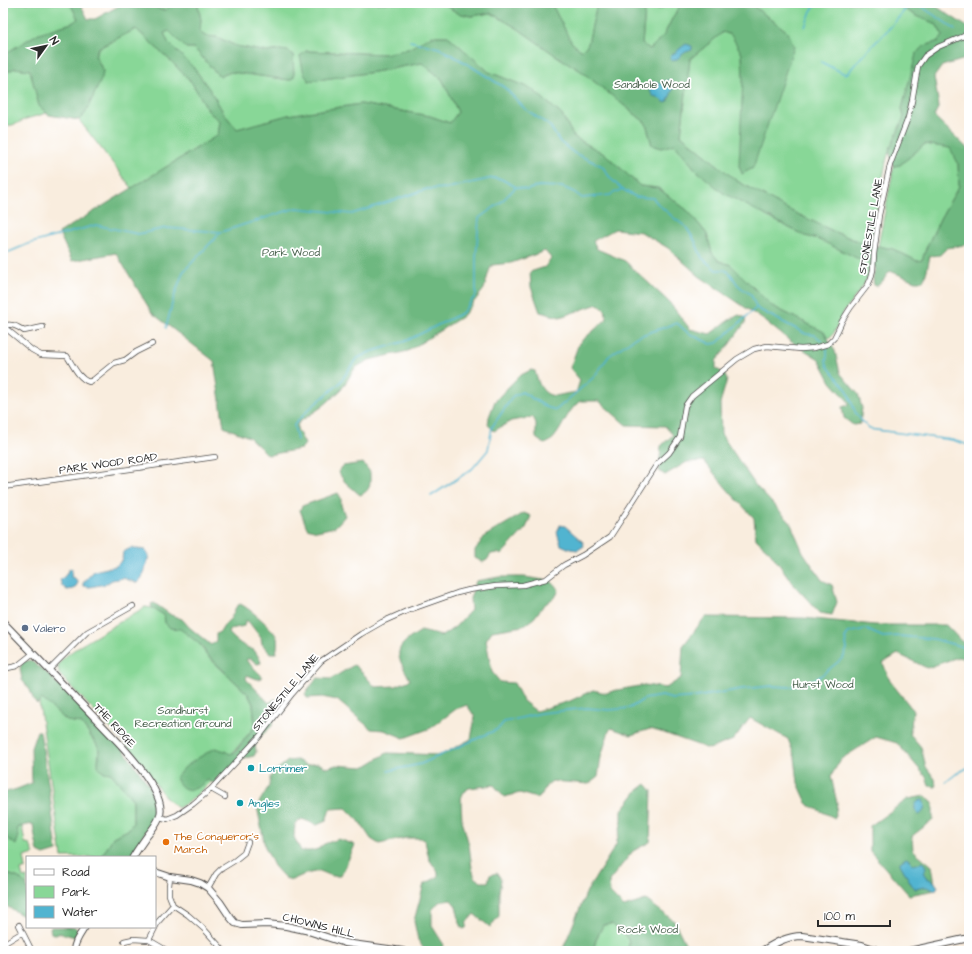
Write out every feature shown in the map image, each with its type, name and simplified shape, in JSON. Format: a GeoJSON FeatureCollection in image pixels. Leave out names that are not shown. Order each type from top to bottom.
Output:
{"type":"FeatureCollection","features":[{"type":"Feature","properties":{"kind":"street","name":"STONESTILE LANE"},"geometry":{"type":"LineString","coordinates":[[160,817],[167,819],[177,815],[211,789],[259,738],[321,661],[361,634],[382,622],[409,610],[457,593],[496,586],[523,585],[546,579],[564,565],[583,555],[610,537],[657,464],[669,453],[680,437],[685,406],[692,396],[730,364],[754,349],[767,346],[801,349],[814,348],[828,344],[851,307],[868,285],[871,278],[879,215],[890,165],[908,118],[918,66],[925,56],[938,47],[964,36],[969,30]]}},
{"type":"Feature","properties":{"kind":"street"},"geometry":{"type":"LineString","coordinates":[[3,326],[10,324],[17,326],[24,331],[43,327]]}},
{"type":"Feature","properties":{"kind":"street"},"geometry":{"type":"LineString","coordinates":[[3,326],[32,350],[41,355],[67,356],[74,368],[85,380],[89,382],[114,363],[125,360],[136,352],[152,344]]}},
{"type":"Feature","properties":{"kind":"street","name":"PARK WOOD ROAD"},"geometry":{"type":"LineString","coordinates":[[3,487],[215,457]]}},
{"type":"Feature","properties":{"kind":"street"},"geometry":{"type":"LineString","coordinates":[[49,670],[87,632],[133,606]]}},
{"type":"Feature","properties":{"kind":"street","name":"THE RIDGE"},"geometry":{"type":"LineString","coordinates":[[3,622],[132,758],[146,777],[160,801],[160,817]]}},
{"type":"Feature","properties":{"kind":"street"},"geometry":{"type":"LineString","coordinates":[[3,669],[17,666],[32,654]]}},
{"type":"Feature","properties":{"kind":"street"},"geometry":{"type":"LineString","coordinates":[[211,789],[225,797]]}},
{"type":"Feature","properties":{"kind":"street"},"geometry":{"type":"LineString","coordinates":[[134,856],[160,817]]}},
{"type":"Feature","properties":{"kind":"street"},"geometry":{"type":"LineString","coordinates":[[208,888],[216,874],[221,869],[244,853],[248,842]]}},
{"type":"Feature","properties":{"kind":"street","name":"CHOWNS HILL"},"geometry":{"type":"LineString","coordinates":[[156,872],[170,877],[195,881],[208,888],[235,923],[242,925],[267,924],[286,926],[305,930],[345,943],[403,951]]}},
{"type":"Feature","properties":{"kind":"street"},"geometry":{"type":"LineString","coordinates":[[170,877],[169,895],[173,905],[188,915],[204,929],[224,951]]}},
{"type":"Feature","properties":{"kind":"street"},"geometry":{"type":"LineString","coordinates":[[156,926],[173,905]]}},
{"type":"Feature","properties":{"kind":"street"},"geometry":{"type":"LineString","coordinates":[[19,925],[32,951]]}},
{"type":"Feature","properties":{"kind":"street"},"geometry":{"type":"LineString","coordinates":[[74,951],[77,939],[84,928]]}},
{"type":"Feature","properties":{"kind":"street"},"geometry":{"type":"LineString","coordinates":[[149,940],[155,928]]}},
{"type":"Feature","properties":{"kind":"street"},"geometry":{"type":"LineString","coordinates":[[3,944],[23,932]]}},
{"type":"Feature","properties":{"kind":"street"},"geometry":{"type":"LineString","coordinates":[[762,951],[782,940],[802,936],[862,945],[880,951]]}},
{"type":"Feature","properties":{"kind":"street"},"geometry":{"type":"LineString","coordinates":[[909,951],[969,938]]}},
{"type":"Feature","properties":{"kind":"street"},"geometry":{"type":"LineString","coordinates":[[124,941],[134,939],[149,940],[166,950]]}},
{"type":"Feature","properties":{"kind":"green space"},"geometry":{"type":"Polygon","coordinates":[[[3,3],[70,3],[78,19],[72,23],[39,33],[3,55],[3,3]]]}},
{"type":"Feature","properties":{"kind":"green space","name":"Park Wood"},"geometry":{"type":"Polygon","coordinates":[[[70,3],[80,3],[88,19],[95,19],[124,3],[153,3],[153,5],[160,10],[166,10],[173,3],[192,3],[198,5],[201,20],[200,32],[205,36],[217,37],[236,46],[268,52],[279,50],[288,51],[293,55],[294,77],[290,80],[231,72],[221,76],[216,73],[194,48],[186,48],[169,31],[164,33],[168,42],[194,68],[210,90],[225,115],[237,129],[288,115],[361,104],[430,116],[450,123],[458,112],[442,79],[422,63],[374,72],[309,81],[304,74],[300,56],[306,51],[385,54],[408,49],[432,36],[448,36],[489,72],[532,89],[562,115],[574,137],[606,155],[640,186],[658,188],[688,211],[707,234],[712,253],[719,261],[731,265],[772,306],[824,332],[835,351],[840,373],[858,394],[862,408],[860,424],[853,425],[844,418],[842,407],[849,405],[848,401],[831,382],[819,359],[790,341],[765,321],[699,276],[668,248],[641,232],[615,229],[593,241],[597,249],[625,261],[669,302],[690,329],[710,334],[729,320],[739,315],[746,318],[745,323],[716,361],[716,369],[724,373],[727,380],[720,403],[721,434],[756,486],[790,522],[803,552],[822,580],[832,585],[837,602],[832,615],[820,613],[794,585],[770,552],[756,539],[754,518],[704,461],[687,462],[665,475],[659,471],[661,446],[673,435],[665,426],[626,425],[599,401],[580,401],[570,412],[553,439],[544,444],[536,438],[536,423],[533,417],[511,421],[494,431],[488,425],[489,417],[495,401],[519,376],[531,370],[535,371],[540,385],[546,393],[554,396],[576,393],[580,380],[570,368],[579,343],[607,319],[605,310],[598,304],[560,317],[540,312],[531,287],[530,272],[545,267],[551,258],[545,251],[511,263],[492,265],[484,289],[463,316],[408,351],[369,360],[355,368],[341,390],[323,406],[298,423],[297,429],[305,444],[301,449],[268,455],[249,437],[224,427],[214,361],[152,313],[116,253],[72,261],[59,233],[218,135],[220,121],[210,113],[192,83],[172,62],[136,29],[98,48],[95,55],[103,71],[102,78],[85,114],[79,120],[49,115],[39,106],[30,70],[15,68],[3,74],[3,55],[39,33],[72,23],[78,19],[70,3]]]}},
{"type":"Feature","properties":{"kind":"green space"},"geometry":{"type":"Polygon","coordinates":[[[153,3],[173,3],[166,10],[160,10],[153,5],[153,3]]]}},
{"type":"Feature","properties":{"kind":"green space"},"geometry":{"type":"Polygon","coordinates":[[[192,3],[443,3],[457,13],[471,16],[491,13],[517,28],[555,55],[581,71],[646,123],[652,145],[662,148],[675,143],[696,170],[766,216],[805,236],[818,239],[870,264],[868,276],[863,286],[843,313],[834,333],[828,339],[824,332],[772,306],[731,265],[719,261],[712,253],[707,234],[688,211],[658,188],[640,186],[606,155],[574,137],[562,115],[532,89],[489,72],[448,36],[432,36],[408,49],[385,54],[306,51],[309,81],[374,72],[422,63],[442,79],[458,112],[450,123],[430,116],[361,104],[288,115],[237,129],[225,115],[210,90],[194,68],[168,42],[164,33],[169,31],[186,48],[194,48],[216,73],[221,76],[231,72],[290,80],[294,77],[293,55],[288,51],[279,50],[268,52],[236,46],[217,37],[205,36],[199,32],[201,20],[198,5],[192,3]]]}},
{"type":"Feature","properties":{"kind":"green space","name":"Sandhole Wood"},"geometry":{"type":"Polygon","coordinates":[[[443,3],[551,3],[572,43],[582,51],[588,44],[596,8],[600,3],[672,3],[660,9],[652,7],[645,10],[642,44],[650,49],[664,35],[682,3],[749,3],[788,32],[794,47],[753,168],[742,174],[739,166],[743,78],[742,54],[731,35],[723,32],[690,59],[681,135],[737,181],[785,208],[835,232],[860,242],[869,248],[878,246],[893,249],[917,261],[922,260],[941,217],[959,186],[958,163],[950,148],[925,144],[900,165],[894,166],[889,151],[904,117],[902,109],[916,54],[922,47],[939,41],[943,36],[936,24],[902,8],[897,3],[931,3],[969,28],[969,58],[942,66],[934,77],[939,106],[934,116],[969,150],[969,244],[947,248],[940,255],[930,256],[923,281],[915,281],[890,271],[881,283],[874,286],[873,279],[875,267],[818,239],[805,236],[723,193],[696,170],[675,144],[662,148],[652,145],[646,123],[581,71],[555,55],[517,28],[491,13],[471,16],[457,13],[443,3]]]}},
{"type":"Feature","properties":{"kind":"green space"},"geometry":{"type":"Polygon","coordinates":[[[551,3],[600,3],[596,8],[588,44],[582,51],[572,43],[551,3]]]}},
{"type":"Feature","properties":{"kind":"green space"},"geometry":{"type":"Polygon","coordinates":[[[672,3],[682,3],[664,35],[650,49],[642,45],[645,10],[652,7],[660,9],[672,3]]]}},
{"type":"Feature","properties":{"kind":"green space"},"geometry":{"type":"Polygon","coordinates":[[[749,3],[897,3],[902,8],[936,24],[943,36],[939,41],[922,47],[909,82],[902,109],[904,117],[889,151],[886,162],[876,213],[872,241],[873,247],[869,248],[860,242],[835,232],[785,208],[737,181],[681,135],[690,59],[723,32],[732,35],[742,54],[743,78],[788,32],[749,3]]]}},
{"type":"Feature","properties":{"kind":"green space"},"geometry":{"type":"Polygon","coordinates":[[[136,29],[172,62],[192,83],[210,113],[220,121],[218,135],[132,188],[79,120],[85,114],[103,71],[95,55],[99,48],[136,29]]]}},
{"type":"Feature","properties":{"kind":"green space"},"geometry":{"type":"Polygon","coordinates":[[[15,68],[30,70],[39,106],[47,113],[3,127],[3,74],[15,68]]]}},
{"type":"Feature","properties":{"kind":"green space"},"geometry":{"type":"Polygon","coordinates":[[[925,144],[951,148],[958,163],[959,186],[941,217],[922,260],[917,261],[893,249],[878,246],[894,166],[900,165],[925,144]]]}},
{"type":"Feature","properties":{"kind":"green space"},"geometry":{"type":"Polygon","coordinates":[[[363,463],[370,472],[370,486],[367,491],[360,495],[345,482],[338,472],[343,466],[363,463]]]}},
{"type":"Feature","properties":{"kind":"green space"},"geometry":{"type":"Polygon","coordinates":[[[338,493],[341,498],[341,505],[345,516],[335,527],[317,531],[307,528],[300,510],[302,506],[338,493]]]}},
{"type":"Feature","properties":{"kind":"green space"},"geometry":{"type":"Polygon","coordinates":[[[524,513],[531,516],[526,528],[501,555],[498,553],[491,554],[487,560],[483,562],[475,558],[475,550],[485,536],[524,513]]]}},
{"type":"Feature","properties":{"kind":"green space","name":"Hurst Wood"},"geometry":{"type":"Polygon","coordinates":[[[499,577],[524,577],[551,581],[559,590],[556,596],[543,606],[534,618],[523,626],[492,631],[486,640],[492,672],[500,682],[514,683],[523,701],[536,711],[570,701],[593,690],[606,693],[645,685],[666,688],[681,678],[683,646],[705,617],[803,618],[876,625],[946,625],[961,641],[969,646],[969,663],[958,657],[927,668],[898,654],[883,663],[890,681],[913,710],[910,734],[921,747],[926,767],[935,779],[936,787],[929,786],[926,777],[897,743],[876,737],[841,759],[831,776],[837,803],[835,818],[808,805],[798,783],[795,757],[788,739],[750,718],[733,740],[709,749],[650,729],[631,735],[611,728],[601,757],[598,777],[589,784],[552,781],[546,786],[542,794],[536,798],[520,793],[504,797],[494,785],[469,788],[462,793],[462,820],[469,845],[475,878],[481,882],[488,882],[490,875],[497,873],[501,879],[499,893],[499,916],[490,927],[474,914],[467,922],[466,928],[463,929],[456,906],[451,900],[439,902],[432,910],[432,926],[444,945],[441,951],[425,951],[418,940],[414,921],[424,884],[438,877],[438,872],[429,859],[425,841],[420,838],[406,838],[379,844],[371,839],[359,821],[346,808],[330,809],[326,821],[317,825],[302,819],[295,824],[294,837],[301,851],[318,849],[324,844],[339,839],[355,845],[341,876],[332,876],[320,871],[305,874],[292,880],[285,878],[274,866],[265,847],[257,806],[269,786],[270,777],[275,771],[288,761],[297,760],[306,765],[318,763],[327,768],[336,765],[364,767],[387,753],[441,755],[471,739],[475,717],[467,705],[456,709],[431,728],[404,738],[384,730],[371,729],[337,700],[322,697],[307,698],[305,694],[317,678],[331,679],[354,665],[375,687],[396,686],[410,680],[399,658],[400,648],[403,644],[421,631],[442,636],[455,627],[471,610],[470,598],[476,581],[499,577]]]}},
{"type":"Feature","properties":{"kind":"green space"},"geometry":{"type":"Polygon","coordinates":[[[154,603],[171,615],[182,619],[189,627],[211,645],[216,641],[216,634],[221,631],[231,618],[236,607],[240,604],[272,630],[277,638],[276,653],[270,653],[262,644],[261,638],[248,621],[245,621],[244,626],[231,629],[229,633],[234,639],[254,650],[260,659],[261,663],[257,664],[251,659],[246,660],[262,676],[260,679],[247,675],[246,679],[269,703],[275,699],[278,701],[272,726],[255,744],[256,752],[254,756],[240,761],[217,783],[213,783],[208,780],[196,788],[188,790],[178,783],[176,777],[185,767],[215,748],[230,754],[235,752],[255,726],[253,704],[248,694],[206,654],[203,647],[180,629],[170,628],[165,623],[164,615],[152,608],[151,604],[154,603]]]}},
{"type":"Feature","properties":{"kind":"green space","name":"Sandhurst Recreation Ground"},"geometry":{"type":"Polygon","coordinates":[[[145,607],[153,608],[164,615],[165,623],[181,629],[192,637],[202,647],[206,655],[248,694],[253,704],[255,726],[211,782],[190,801],[178,808],[162,793],[133,752],[59,674],[59,664],[66,656],[78,647],[145,607]]]}},
{"type":"Feature","properties":{"kind":"green space"},"geometry":{"type":"Polygon","coordinates":[[[30,660],[46,672],[123,749],[149,785],[155,799],[154,818],[131,856],[101,856],[113,837],[128,830],[133,823],[133,800],[111,773],[100,770],[98,764],[98,747],[81,723],[67,721],[41,699],[37,704],[34,701],[30,690],[22,680],[20,668],[23,662],[30,660]]]}},
{"type":"Feature","properties":{"kind":"green space"},"geometry":{"type":"Polygon","coordinates":[[[41,699],[43,700],[67,721],[81,723],[99,748],[98,762],[104,772],[111,773],[133,800],[133,823],[128,830],[113,837],[101,856],[62,856],[39,702],[41,699]]]}},
{"type":"Feature","properties":{"kind":"green space"},"geometry":{"type":"Polygon","coordinates":[[[37,731],[40,731],[57,851],[44,855],[38,852],[33,824],[17,828],[19,836],[16,845],[3,835],[3,793],[32,783],[31,748],[37,731]]]}},
{"type":"Feature","properties":{"kind":"green space","name":"Rock Wood"},"geometry":{"type":"Polygon","coordinates":[[[646,784],[652,791],[650,842],[633,851],[609,881],[610,893],[624,907],[646,900],[674,921],[689,951],[624,951],[629,945],[628,939],[612,924],[603,925],[593,951],[562,951],[587,891],[616,845],[622,821],[622,810],[638,790],[646,784]]]}},
{"type":"Feature","properties":{"kind":"green space"},"geometry":{"type":"Polygon","coordinates":[[[925,796],[933,803],[933,820],[912,836],[913,850],[932,866],[936,890],[909,895],[870,851],[870,826],[908,799],[925,796]]]}},
{"type":"Feature","properties":{"kind":"green space"},"geometry":{"type":"Polygon","coordinates":[[[22,826],[25,843],[30,845],[34,854],[24,857],[26,868],[21,870],[23,878],[26,877],[26,885],[19,878],[5,873],[3,874],[3,835],[7,838],[22,826]]]}},
{"type":"Feature","properties":{"kind":"green space"},"geometry":{"type":"Polygon","coordinates":[[[5,873],[19,878],[26,885],[26,917],[3,904],[3,874],[5,873]]]}},
{"type":"Feature","properties":{"kind":"green space"},"geometry":{"type":"Polygon","coordinates":[[[612,924],[626,936],[629,942],[628,947],[624,951],[593,951],[603,925],[612,924]]]}},
{"type":"Feature","properties":{"kind":"green space"},"geometry":{"type":"Polygon","coordinates":[[[50,928],[76,928],[79,933],[75,937],[60,933],[56,935],[51,933],[50,928]]]}},
{"type":"Feature","properties":{"kind":"water"},"geometry":{"type":"Polygon","coordinates":[[[686,44],[692,46],[692,50],[672,61],[670,58],[671,55],[686,44]]]}},
{"type":"Feature","properties":{"kind":"water"},"geometry":{"type":"Polygon","coordinates":[[[670,80],[674,87],[666,103],[653,96],[650,91],[650,84],[654,82],[661,84],[670,80]]]}},
{"type":"Feature","properties":{"kind":"water"},"geometry":{"type":"Polygon","coordinates":[[[560,525],[565,526],[583,542],[584,546],[578,550],[570,549],[561,545],[557,532],[560,525]]]}},
{"type":"Feature","properties":{"kind":"water"},"geometry":{"type":"Polygon","coordinates":[[[131,548],[145,550],[149,556],[144,574],[137,583],[123,578],[112,580],[106,584],[90,587],[83,586],[83,583],[94,571],[116,566],[122,560],[123,552],[131,548]]]}},
{"type":"Feature","properties":{"kind":"water"},"geometry":{"type":"Polygon","coordinates":[[[70,568],[72,569],[71,577],[75,578],[78,583],[74,589],[67,590],[62,586],[60,580],[65,576],[70,568]]]}},
{"type":"Feature","properties":{"kind":"water"},"geometry":{"type":"Polygon","coordinates":[[[923,800],[924,809],[919,815],[915,810],[915,806],[918,802],[923,800]]]}},
{"type":"Feature","properties":{"kind":"water"},"geometry":{"type":"Polygon","coordinates":[[[906,858],[909,859],[914,865],[923,862],[926,867],[924,874],[927,878],[934,881],[938,887],[935,890],[926,887],[914,889],[900,864],[900,862],[906,858]]]}},
{"type":"Feature","properties":{"kind":"waterway"},"geometry":{"type":"LineString","coordinates":[[805,27],[811,11],[817,3]]}},
{"type":"Feature","properties":{"kind":"waterway"},"geometry":{"type":"LineString","coordinates":[[821,62],[845,74],[849,72],[860,58],[893,25],[910,3]]}},
{"type":"Feature","properties":{"kind":"waterway"},"geometry":{"type":"LineString","coordinates":[[916,3],[955,30]]}},
{"type":"Feature","properties":{"kind":"waterway"},"geometry":{"type":"LineString","coordinates":[[410,41],[439,48],[505,88],[525,109],[550,126],[560,142],[574,153],[602,166],[611,179],[622,189],[636,197],[653,198],[658,204],[686,227],[695,241],[702,258],[716,270],[725,270],[730,273],[738,285],[751,295],[758,309],[806,334],[815,335],[822,341]]}},
{"type":"Feature","properties":{"kind":"waterway"},"geometry":{"type":"LineString","coordinates":[[9,252],[28,244],[96,225],[138,234],[166,228],[221,232],[296,208],[352,214],[427,189],[448,188],[493,178],[501,179],[516,187],[527,190],[538,186],[562,187],[574,192],[582,198],[610,195],[622,189]]}},
{"type":"Feature","properties":{"kind":"waterway"},"geometry":{"type":"LineString","coordinates":[[297,440],[294,425],[309,409],[339,384],[356,359],[370,352],[406,341],[462,313],[476,295],[476,258],[479,218],[500,203],[516,187]]}},
{"type":"Feature","properties":{"kind":"waterway"},"geometry":{"type":"LineString","coordinates":[[166,328],[173,300],[183,272],[221,232]]}},
{"type":"Feature","properties":{"kind":"waterway"},"geometry":{"type":"LineString","coordinates":[[431,496],[472,469],[488,450],[492,427],[513,396],[522,392],[546,407],[556,410],[594,377],[609,356],[636,337],[677,323],[688,333],[711,344],[717,343],[756,308]]}},
{"type":"Feature","properties":{"kind":"waterway"},"geometry":{"type":"LineString","coordinates":[[827,348],[826,361],[828,367],[847,390],[856,414],[869,429],[952,440],[969,445]]}},
{"type":"Feature","properties":{"kind":"waterway"},"geometry":{"type":"LineString","coordinates":[[388,771],[421,764],[498,729],[504,722],[541,713],[587,708],[609,710],[630,708],[644,699],[662,696],[672,699],[696,697],[742,689],[772,686],[790,687],[818,678],[843,658],[847,649],[845,638],[848,633],[865,629],[883,637],[899,636],[934,639],[963,647],[969,652]]}},
{"type":"Feature","properties":{"kind":"waterway"},"geometry":{"type":"LineString","coordinates":[[946,782],[956,774],[969,767]]}},
{"type":"Feature","properties":{"kind":"place","name":"Valero"},"geometry":{"type":"Point","coordinates":[25,628]}},
{"type":"Feature","properties":{"kind":"place","name":"Lorrimer"},"geometry":{"type":"Point","coordinates":[251,768]}},
{"type":"Feature","properties":{"kind":"place","name":"Angles"},"geometry":{"type":"Point","coordinates":[240,803]}},
{"type":"Feature","properties":{"kind":"place","name":"The Conqueror's March"},"geometry":{"type":"Point","coordinates":[166,842]}}]}
